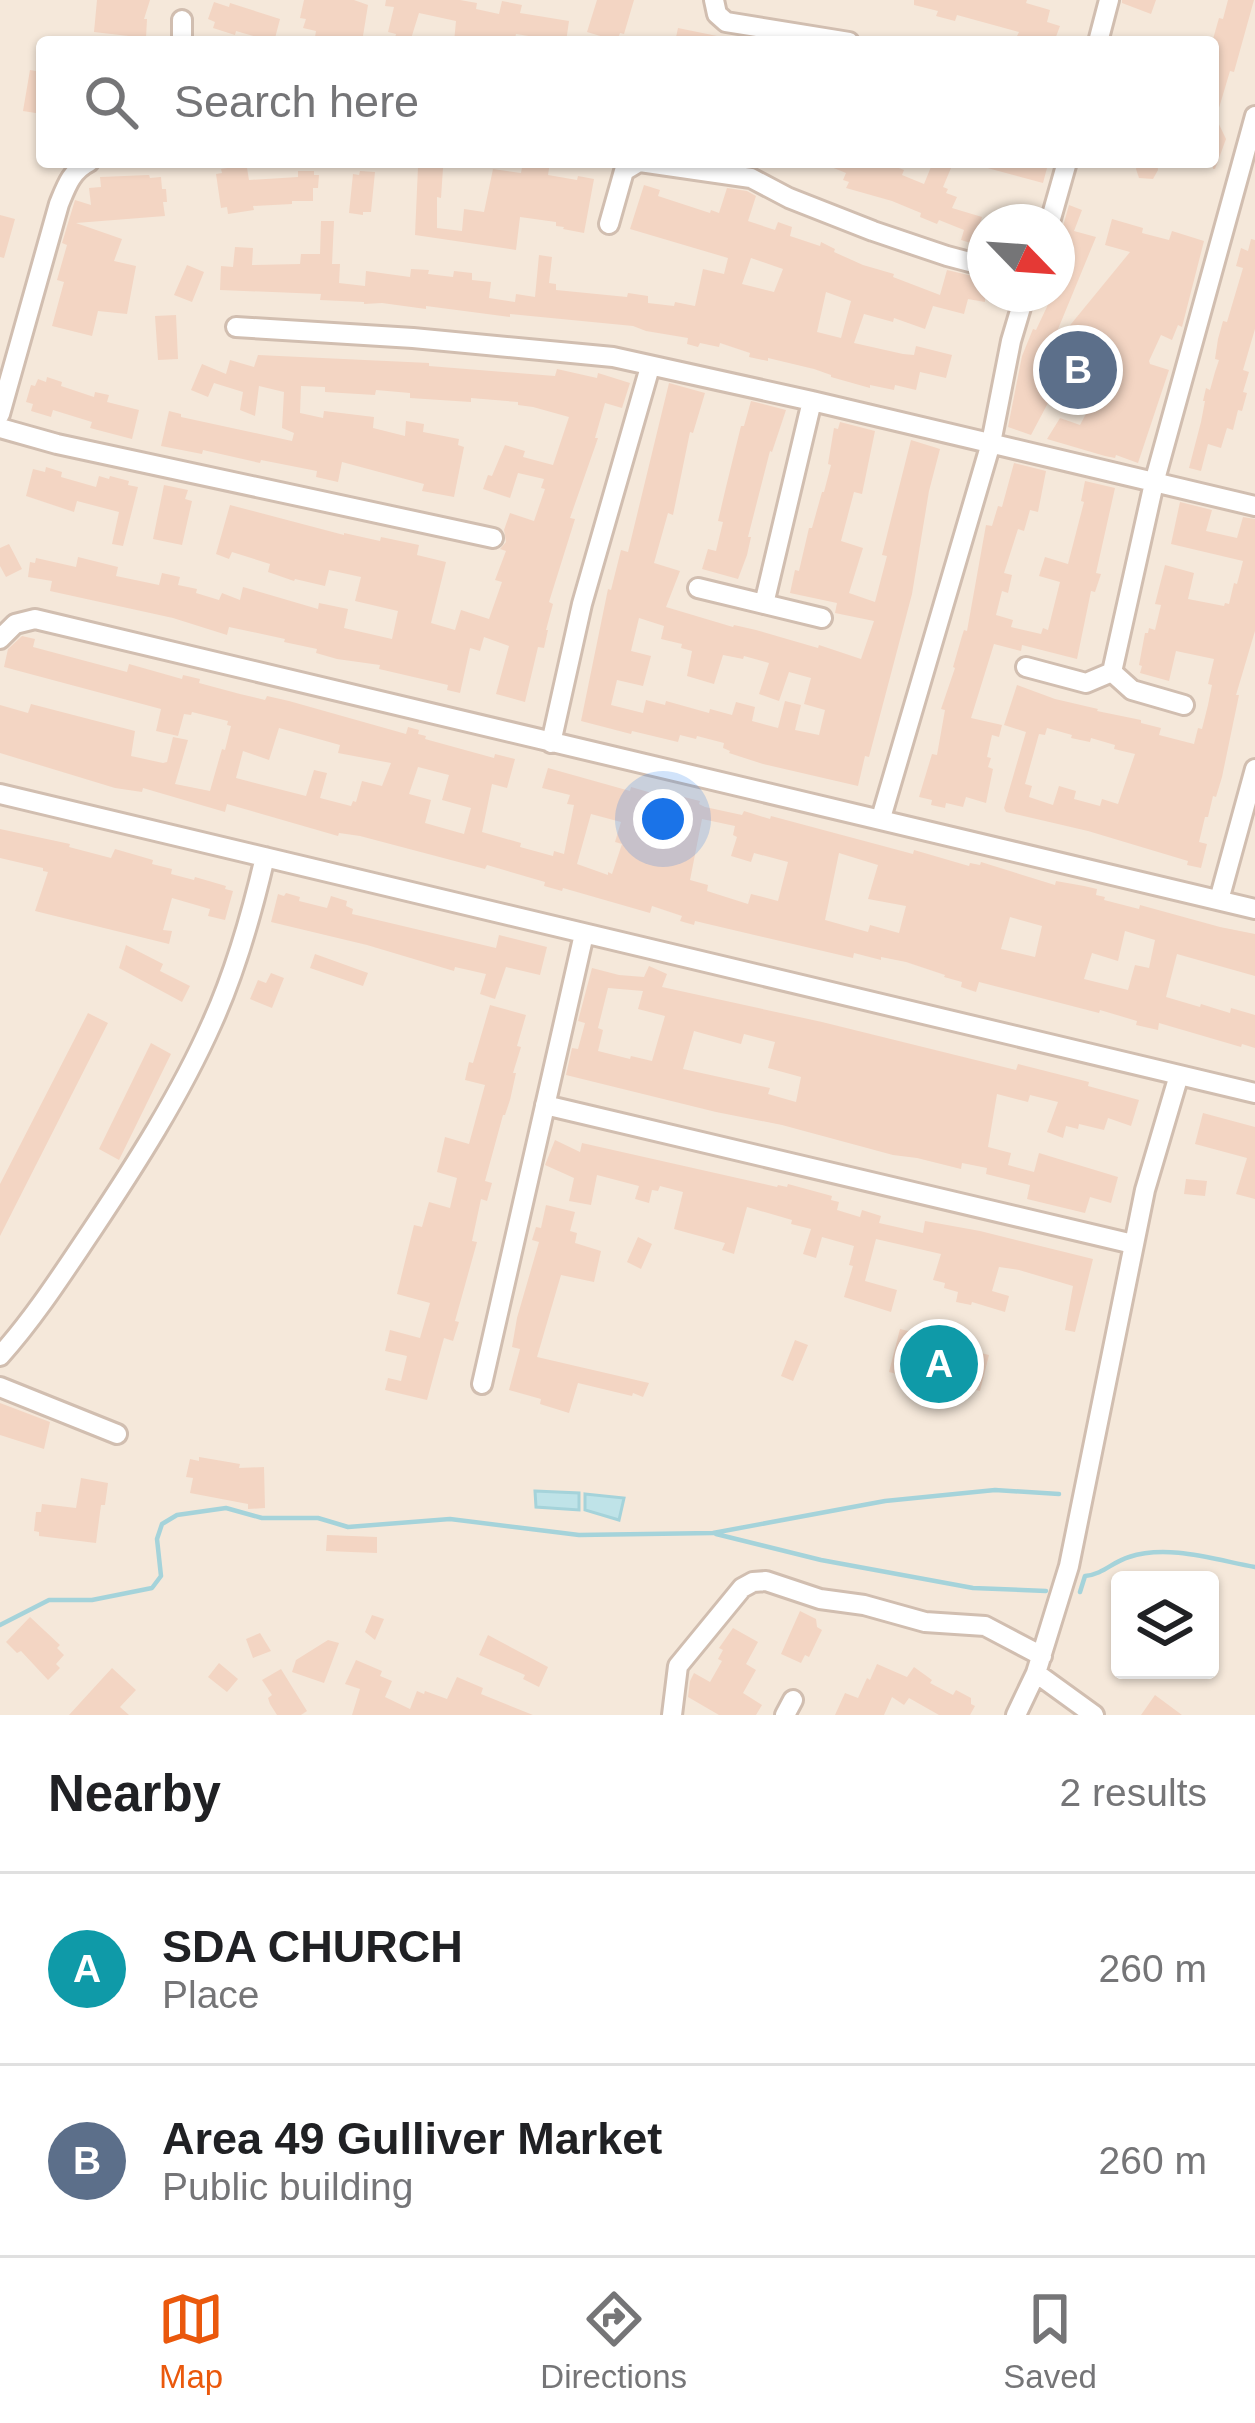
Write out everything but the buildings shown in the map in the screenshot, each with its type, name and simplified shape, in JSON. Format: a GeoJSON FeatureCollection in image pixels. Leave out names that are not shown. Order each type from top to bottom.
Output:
{"type":"FeatureCollection","features":[{"type":"Feature","properties":{"kind":"street"},"geometry":{"type":"LineString","coordinates":[[714,0],[717,14],[727,22],[795,36]]}},
{"type":"Feature","properties":{"kind":"street"},"geometry":{"type":"LineString","coordinates":[[1100,36],[1109,0]]}},
{"type":"Feature","properties":{"kind":"street"},"geometry":{"type":"LineString","coordinates":[[182,20],[182,36]]}},
{"type":"Feature","properties":{"kind":"street"},"geometry":{"type":"LineString","coordinates":[[1112,672],[1154,483],[1255,116]]}},
{"type":"Feature","properties":{"kind":"street"},"geometry":{"type":"LineString","coordinates":[[0,414],[58,204],[78,168]]}},
{"type":"Feature","properties":{"kind":"street"},"geometry":{"type":"LineString","coordinates":[[609,224],[623,171],[629,168]]}},
{"type":"Feature","properties":{"kind":"street"},"geometry":{"type":"LineString","coordinates":[[1055,204],[1065,168]]}},
{"type":"Feature","properties":{"kind":"street"},"geometry":{"type":"LineString","coordinates":[[751,170],[789,198],[967,261]]}},
{"type":"Feature","properties":{"kind":"street"},"geometry":{"type":"LineString","coordinates":[[881,818],[991,443],[1020,312]]}},
{"type":"Feature","properties":{"kind":"street"},"geometry":{"type":"LineString","coordinates":[[236,327],[614,357],[1255,506]]}},
{"type":"Feature","properties":{"kind":"street"},"geometry":{"type":"LineString","coordinates":[[550,743],[582,604],[650,367]]}},
{"type":"Feature","properties":{"kind":"street"},"geometry":{"type":"LineString","coordinates":[[764,604],[812,400]]}},
{"type":"Feature","properties":{"kind":"street"},"geometry":{"type":"LineString","coordinates":[[0,428],[493,538]]}},
{"type":"Feature","properties":{"kind":"street"},"geometry":{"type":"LineString","coordinates":[[698,588],[822,618]]}},
{"type":"Feature","properties":{"kind":"street"},"geometry":{"type":"LineString","coordinates":[[0,639],[15,624],[35,620],[1255,909]]}},
{"type":"Feature","properties":{"kind":"street"},"geometry":{"type":"LineString","coordinates":[[1026,667],[1086,683],[1112,672]]}},
{"type":"Feature","properties":{"kind":"street"},"geometry":{"type":"LineString","coordinates":[[1112,672],[1132,690],[1184,705]]}},
{"type":"Feature","properties":{"kind":"street"},"geometry":{"type":"LineString","coordinates":[[1220,900],[1255,769]]}},
{"type":"Feature","properties":{"kind":"street"},"geometry":{"type":"LineString","coordinates":[[0,794],[1255,1093]]}},
{"type":"Feature","properties":{"kind":"street"},"geometry":{"type":"LineString","coordinates":[[0,1356],[30,1322],[127,1177],[194,1060],[228,985],[265,857]]}},
{"type":"Feature","properties":{"kind":"street"},"geometry":{"type":"LineString","coordinates":[[482,1384],[584,934]]}},
{"type":"Feature","properties":{"kind":"street"},"geometry":{"type":"LineString","coordinates":[[1016,1715],[1039,1665],[1069,1566],[1145,1190],[1179,1075]]}},
{"type":"Feature","properties":{"kind":"street"},"geometry":{"type":"LineString","coordinates":[[545,1105],[1133,1244]]}},
{"type":"Feature","properties":{"kind":"street"},"geometry":{"type":"LineString","coordinates":[[0,1388],[117,1434]]}},
{"type":"Feature","properties":{"kind":"street"},"geometry":{"type":"LineString","coordinates":[[672,1715],[675,1677],[685,1654],[742,1588],[766,1581],[820,1599],[925,1622],[985,1626],[1039,1665],[1094,1715]]}},
{"type":"Feature","properties":{"kind":"shaded area"},"geometry":{"type":"Polygon","coordinates":[[[0,0],[1255,0],[1255,1715],[0,1715],[0,0]]]}},
{"type":"Feature","properties":{"kind":"water"},"geometry":{"type":"Polygon","coordinates":[[[535,1491],[579,1493],[579,1510],[536,1507],[535,1491]]]}},
{"type":"Feature","properties":{"kind":"water"},"geometry":{"type":"Polygon","coordinates":[[[585,1494],[624,1498],[619,1520],[585,1510],[585,1494]]]}},
{"type":"Feature","properties":{"kind":"waterway"},"geometry":{"type":"LineString","coordinates":[[0,1625],[49,1600],[92,1600],[152,1588],[161,1576],[157,1539],[162,1524],[177,1515],[226,1508],[262,1518],[318,1518],[348,1527],[450,1519],[579,1535],[713,1533],[885,1501],[995,1490],[1059,1494]]}},
{"type":"Feature","properties":{"kind":"waterway"},"geometry":{"type":"LineString","coordinates":[[716,1534],[821,1560],[973,1588],[1046,1591]]}},
{"type":"Feature","properties":{"kind":"waterway"},"geometry":{"type":"LineString","coordinates":[[1080,1592],[1085,1576],[1144,1553],[1192,1554],[1255,1567]]}},
{"type":"Feature","properties":{"kind":"place","name":"Area 49 Gulliver Market"},"geometry":{"type":"Point","coordinates":[1078,370]}},
{"type":"Feature","properties":{"kind":"place","name":"SDA CHURCH"},"geometry":{"type":"Point","coordinates":[939,1364]}}]}
